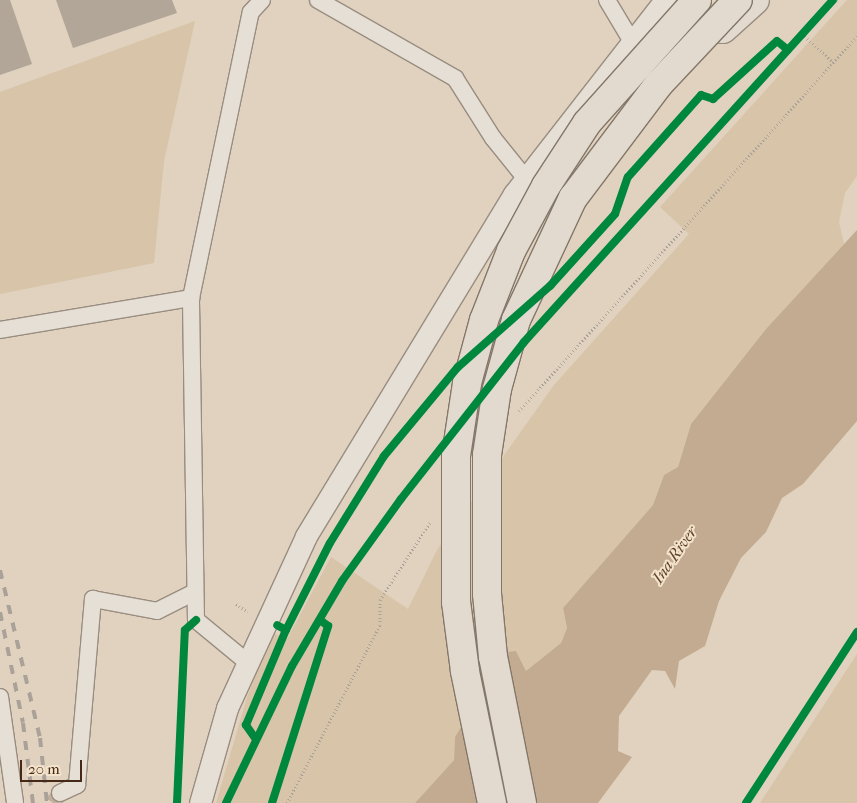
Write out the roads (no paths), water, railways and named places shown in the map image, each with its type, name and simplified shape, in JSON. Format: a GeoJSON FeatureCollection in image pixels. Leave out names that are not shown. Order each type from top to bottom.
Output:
{"type":"FeatureCollection","features":[{"type":"Feature","properties":{"kind":"highway"},"geometry":{"type":"LineString","coordinates":[[492,803],[456,602],[456,456],[467,384],[484,320],[511,251],[546,186],[588,123],[697,0]]}},
{"type":"Feature","properties":{"kind":"highway"},"geometry":{"type":"LineString","coordinates":[[522,803],[493,657],[487,594],[487,455],[497,389],[516,320],[572,198],[658,84],[738,0]]}},
{"type":"Feature","properties":{"kind":"highway"},"geometry":{"type":"LineString","coordinates":[[658,84],[755,0]]}},
{"type":"Feature","properties":{"kind":"street"},"geometry":{"type":"LineString","coordinates":[[247,662],[196,620],[191,298],[251,12],[262,0]]}},
{"type":"Feature","properties":{"kind":"street"},"geometry":{"type":"LineString","coordinates":[[318,0],[455,78],[493,138],[526,178]]}},
{"type":"Feature","properties":{"kind":"street"},"geometry":{"type":"LineString","coordinates":[[607,0],[630,40]]}},
{"type":"Feature","properties":{"kind":"street"},"geometry":{"type":"LineString","coordinates":[[200,803],[227,708],[306,536],[526,178],[630,40],[665,0]]}},
{"type":"Feature","properties":{"kind":"street"},"geometry":{"type":"LineString","coordinates":[[0,330],[191,298]]}},
{"type":"Feature","properties":{"kind":"street"},"geometry":{"type":"LineString","coordinates":[[60,793],[77,785],[93,599],[157,611],[195,592]]}},
{"type":"Feature","properties":{"kind":"street"},"geometry":{"type":"LineString","coordinates":[[0,696],[15,803]]}},
{"type":"Feature","properties":{"kind":"water","name":"Ina River"},"geometry":{"type":"Polygon","coordinates":[[[857,230],[857,421],[803,484],[782,498],[766,532],[741,558],[719,601],[705,646],[679,661],[675,689],[665,671],[652,670],[619,716],[618,751],[632,757],[598,803],[415,803],[454,760],[455,737],[507,652],[516,651],[526,671],[561,643],[567,628],[563,608],[653,505],[664,475],[678,467],[691,424],[766,329],[857,230]]]}},
{"type":"Feature","properties":{"kind":"tunnel"},"geometry":{"type":"LineString","coordinates":[[53,803],[60,793]]}},
{"type":"Feature","properties":{"kind":"railway"},"geometry":{"type":"LineString","coordinates":[[0,570],[40,738],[47,803]]}},
{"type":"Feature","properties":{"kind":"railway"},"geometry":{"type":"LineString","coordinates":[[0,612],[23,723],[33,803]]}}]}
